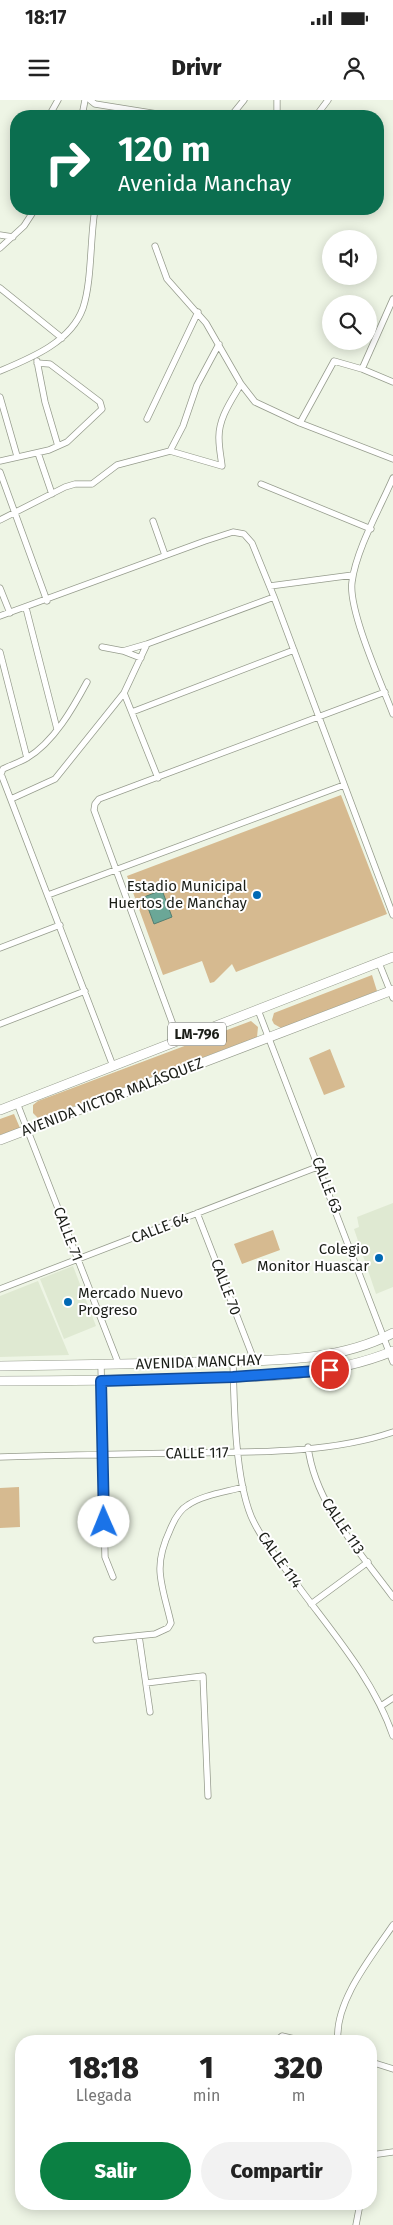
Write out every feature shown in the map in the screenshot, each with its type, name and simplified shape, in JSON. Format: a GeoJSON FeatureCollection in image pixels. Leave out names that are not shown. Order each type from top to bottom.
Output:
{"type":"FeatureCollection","features":[{"type":"Feature","properties":{"kind":"main road","name":"AVENIDA VICTOR MALÁSQUEZ"},"geometry":{"type":"LineString","coordinates":[[0,1110],[393,957]]}},
{"type":"Feature","properties":{"kind":"main road","name":"AVENIDA VICTOR MALÁSQUEZ"},"geometry":{"type":"LineString","coordinates":[[0,1140],[269,1037],[392,993]]}},
{"type":"Feature","properties":{"kind":"main road","name":"AVENIDA MANCHAY"},"geometry":{"type":"LineString","coordinates":[[0,1366],[119,1365],[299,1358],[338,1352],[389,1335]]}},
{"type":"Feature","properties":{"kind":"main road","name":"AVENIDA MANCHAY"},"geometry":{"type":"LineString","coordinates":[[0,1381],[101,1381],[233,1377],[330,1370],[391,1352]]}},
{"type":"Feature","properties":{"kind":"street"},"geometry":{"type":"LineString","coordinates":[[90,100],[95,104],[132,110]]}},
{"type":"Feature","properties":{"kind":"street"},"geometry":{"type":"LineString","coordinates":[[236,110],[244,100]]}},
{"type":"Feature","properties":{"kind":"street"},"geometry":{"type":"LineString","coordinates":[[0,248],[24,226],[31,215]]}},
{"type":"Feature","properties":{"kind":"street"},"geometry":{"type":"LineString","coordinates":[[0,371],[36,356],[62,338],[78,317],[84,302],[94,215]]}},
{"type":"Feature","properties":{"kind":"street"},"geometry":{"type":"LineString","coordinates":[[0,234],[13,236]]}},
{"type":"Feature","properties":{"kind":"street"},"geometry":{"type":"LineString","coordinates":[[155,246],[167,279],[198,312],[219,344],[241,384],[255,402],[300,424],[393,459]]}},
{"type":"Feature","properties":{"kind":"street"},"geometry":{"type":"LineString","coordinates":[[0,288],[62,338]]}},
{"type":"Feature","properties":{"kind":"street"},"geometry":{"type":"LineString","coordinates":[[362,369],[393,299]]}},
{"type":"Feature","properties":{"kind":"street"},"geometry":{"type":"LineString","coordinates":[[147,419],[198,312]]}},
{"type":"Feature","properties":{"kind":"street"},"geometry":{"type":"LineString","coordinates":[[170,451],[183,426],[197,385],[219,344]]}},
{"type":"Feature","properties":{"kind":"street"},"geometry":{"type":"LineString","coordinates":[[36,356],[45,402],[58,446]]}},
{"type":"Feature","properties":{"kind":"street"},"geometry":{"type":"LineString","coordinates":[[300,424],[332,362],[336,361],[362,369],[393,382]]}},
{"type":"Feature","properties":{"kind":"street"},"geometry":{"type":"LineString","coordinates":[[0,461],[38,453],[67,442],[99,412],[102,406],[100,402],[50,364],[37,363]]}},
{"type":"Feature","properties":{"kind":"street"},"geometry":{"type":"LineString","coordinates":[[0,520],[75,484],[92,484],[117,465],[170,451],[222,466],[219,438],[221,426],[225,412],[241,384]]}},
{"type":"Feature","properties":{"kind":"street"},"geometry":{"type":"LineString","coordinates":[[0,396],[17,456]]}},
{"type":"Feature","properties":{"kind":"street"},"geometry":{"type":"LineString","coordinates":[[38,453],[52,494]]}},
{"type":"Feature","properties":{"kind":"street"},"geometry":{"type":"LineString","coordinates":[[0,472],[47,601]]}},
{"type":"Feature","properties":{"kind":"street"},"geometry":{"type":"LineString","coordinates":[[393,478],[353,575],[351,592],[353,605],[393,714]]}},
{"type":"Feature","properties":{"kind":"street"},"geometry":{"type":"LineString","coordinates":[[262,484],[371,529]]}},
{"type":"Feature","properties":{"kind":"street"},"geometry":{"type":"LineString","coordinates":[[153,521],[165,555]]}},
{"type":"Feature","properties":{"kind":"street"},"geometry":{"type":"LineString","coordinates":[[0,616],[47,601],[165,555],[233,532],[242,533],[252,543],[270,586],[393,915]]}},
{"type":"Feature","properties":{"kind":"street"},"geometry":{"type":"LineString","coordinates":[[270,586],[353,575]]}},
{"type":"Feature","properties":{"kind":"street"},"geometry":{"type":"LineString","coordinates":[[0,588],[10,613]]}},
{"type":"Feature","properties":{"kind":"street"},"geometry":{"type":"LineString","coordinates":[[123,651],[274,597]]}},
{"type":"Feature","properties":{"kind":"street"},"geometry":{"type":"LineString","coordinates":[[26,608],[57,729]]}},
{"type":"Feature","properties":{"kind":"street"},"geometry":{"type":"LineString","coordinates":[[11,800],[55,779],[124,693],[147,644]]}},
{"type":"Feature","properties":{"kind":"street"},"geometry":{"type":"LineString","coordinates":[[102,648],[123,651],[141,658]]}},
{"type":"Feature","properties":{"kind":"street"},"geometry":{"type":"LineString","coordinates":[[132,712],[294,650]]}},
{"type":"Feature","properties":{"kind":"street"},"geometry":{"type":"LineString","coordinates":[[0,652],[27,758]]}},
{"type":"Feature","properties":{"kind":"street"},"geometry":{"type":"LineString","coordinates":[[87,682],[57,729],[47,741],[27,758],[1,771],[113,1066]]}},
{"type":"Feature","properties":{"kind":"street"},"geometry":{"type":"LineString","coordinates":[[179,1040],[94,810],[97,800],[385,692]]}},
{"type":"Feature","properties":{"kind":"street"},"geometry":{"type":"LineString","coordinates":[[124,693],[158,778]]}},
{"type":"Feature","properties":{"kind":"street"},"geometry":{"type":"LineString","coordinates":[[48,895],[344,785]]}},
{"type":"Feature","properties":{"kind":"street"},"geometry":{"type":"LineString","coordinates":[[0,948],[60,926]]}},
{"type":"Feature","properties":{"kind":"street"},"geometry":{"type":"LineString","coordinates":[[379,963],[392,993]]}},
{"type":"Feature","properties":{"kind":"street"},"geometry":{"type":"LineString","coordinates":[[0,1024],[85,991]]}},
{"type":"Feature","properties":{"kind":"street","name":"CALLE 63"},"geometry":{"type":"LineString","coordinates":[[258,1010],[389,1335],[393,1362]]}},
{"type":"Feature","properties":{"kind":"street","name":"CALLE 71"},"geometry":{"type":"LineString","coordinates":[[17,1103],[119,1365]]}},
{"type":"Feature","properties":{"kind":"street","name":"CALLE 64"},"geometry":{"type":"LineString","coordinates":[[0,1289],[320,1166]]}},
{"type":"Feature","properties":{"kind":"street","name":"CALLE 70"},"geometry":{"type":"LineString","coordinates":[[197,1213],[254,1360]]}},
{"type":"Feature","properties":{"kind":"street","name":"CALLE 114"},"geometry":{"type":"LineString","coordinates":[[233,1361],[238,1452],[243,1487],[248,1506],[258,1530],[364,1676],[381,1706],[393,1736]]}},
{"type":"Feature","properties":{"kind":"street"},"geometry":{"type":"LineString","coordinates":[[102,1365],[105,1557],[113,1577]]}},
{"type":"Feature","properties":{"kind":"street","name":"CALLE 117"},"geometry":{"type":"LineString","coordinates":[[0,1456],[238,1452],[354,1442],[393,1432]]}},
{"type":"Feature","properties":{"kind":"street","name":"CALLE 113"},"geometry":{"type":"LineString","coordinates":[[308,1447],[312,1469],[323,1496],[393,1597]]}},
{"type":"Feature","properties":{"kind":"street"},"geometry":{"type":"LineString","coordinates":[[96,1640],[139,1636],[164,1631],[168,1628],[170,1623],[160,1581],[159,1565],[162,1547],[175,1518],[189,1504],[243,1487]]}},
{"type":"Feature","properties":{"kind":"street"},"geometry":{"type":"LineString","coordinates":[[311,1604],[368,1562]]}},
{"type":"Feature","properties":{"kind":"street"},"geometry":{"type":"LineString","coordinates":[[139,1636],[150,1712]]}},
{"type":"Feature","properties":{"kind":"street"},"geometry":{"type":"LineString","coordinates":[[146,1683],[203,1676],[208,1796]]}},
{"type":"Feature","properties":{"kind":"street"},"geometry":{"type":"LineString","coordinates":[[381,1706],[393,1698]]}},
{"type":"Feature","properties":{"kind":"street"},"geometry":{"type":"LineString","coordinates":[[338,2035],[338,2025],[345,2002],[393,1925]]}},
{"type":"Feature","properties":{"kind":"street"},"geometry":{"type":"LineString","coordinates":[[377,2064],[393,2069]]}},
{"type":"Feature","properties":{"kind":"street"},"geometry":{"type":"LineString","coordinates":[[377,2153],[393,2152]]}},
{"type":"Feature","properties":{"kind":"street"},"geometry":{"type":"LineString","coordinates":[[356,2225],[359,2210]]}},
{"type":"Feature","properties":{"kind":"shaded area","name":"Estadio Municipal Huertos de Manchay"},"geometry":{"type":"Polygon","coordinates":[[[341,795],[387,914],[236,972],[232,964],[214,982],[210,983],[202,961],[163,975],[127,876],[341,795]]]}},
{"type":"Feature","properties":{"kind":"shaded area"},"geometry":{"type":"Polygon","coordinates":[[[372,975],[377,991],[281,1028],[274,1024],[272,1020],[274,1013],[372,975]]]}},
{"type":"Feature","properties":{"kind":"shaded area"},"geometry":{"type":"Polygon","coordinates":[[[251,1021],[258,1027],[257,1037],[43,1118],[38,1118],[33,1113],[33,1105],[38,1101],[251,1021]]]}},
{"type":"Feature","properties":{"kind":"shaded area"},"geometry":{"type":"Polygon","coordinates":[[[330,1049],[345,1087],[324,1095],[309,1058],[330,1049]]]}},
{"type":"Feature","properties":{"kind":"shaded area"},"geometry":{"type":"Polygon","coordinates":[[[14,1114],[20,1128],[0,1135],[0,1119],[14,1114]]]}},
{"type":"Feature","properties":{"kind":"shaded area","name":"Colegio Monitor Huascar"},"geometry":{"type":"Polygon","coordinates":[[[393,1203],[393,1287],[376,1294],[354,1229],[359,1227],[357,1217],[393,1203]]]}},
{"type":"Feature","properties":{"kind":"shaded area"},"geometry":{"type":"Polygon","coordinates":[[[273,1230],[280,1250],[242,1264],[234,1244],[273,1230]]]}},
{"type":"Feature","properties":{"kind":"shaded area","name":"Mercado Nuevo Progreso"},"geometry":{"type":"Polygon","coordinates":[[[73,1266],[96,1326],[64,1339],[40,1279],[73,1266]]]}},
{"type":"Feature","properties":{"kind":"shaded area"},"geometry":{"type":"Polygon","coordinates":[[[38,1281],[69,1355],[0,1357],[0,1296],[38,1281]]]}},
{"type":"Feature","properties":{"kind":"shaded area"},"geometry":{"type":"Polygon","coordinates":[[[19,1487],[20,1527],[0,1528],[0,1488],[19,1487]]]}},
{"type":"Feature","properties":{"kind":"water"},"geometry":{"type":"Polygon","coordinates":[[[162,890],[172,917],[154,924],[144,897],[162,890]]]}},
{"type":"Feature","properties":{"kind":"place","name":"Estadio Municipal Huertos de Manchay"},"geometry":{"type":"Point","coordinates":[257,895]}},
{"type":"Feature","properties":{"kind":"place","name":"Colegio Monitor Huascar"},"geometry":{"type":"Point","coordinates":[379,1258]}},
{"type":"Feature","properties":{"kind":"place","name":"Mercado Nuevo Progreso"},"geometry":{"type":"Point","coordinates":[68,1302]}},
{"type":"Feature","properties":{"kind":"route"},"geometry":{"type":"LineString","coordinates":[[104,1522],[101,1381],[298,1374],[330,1370]]}}]}
